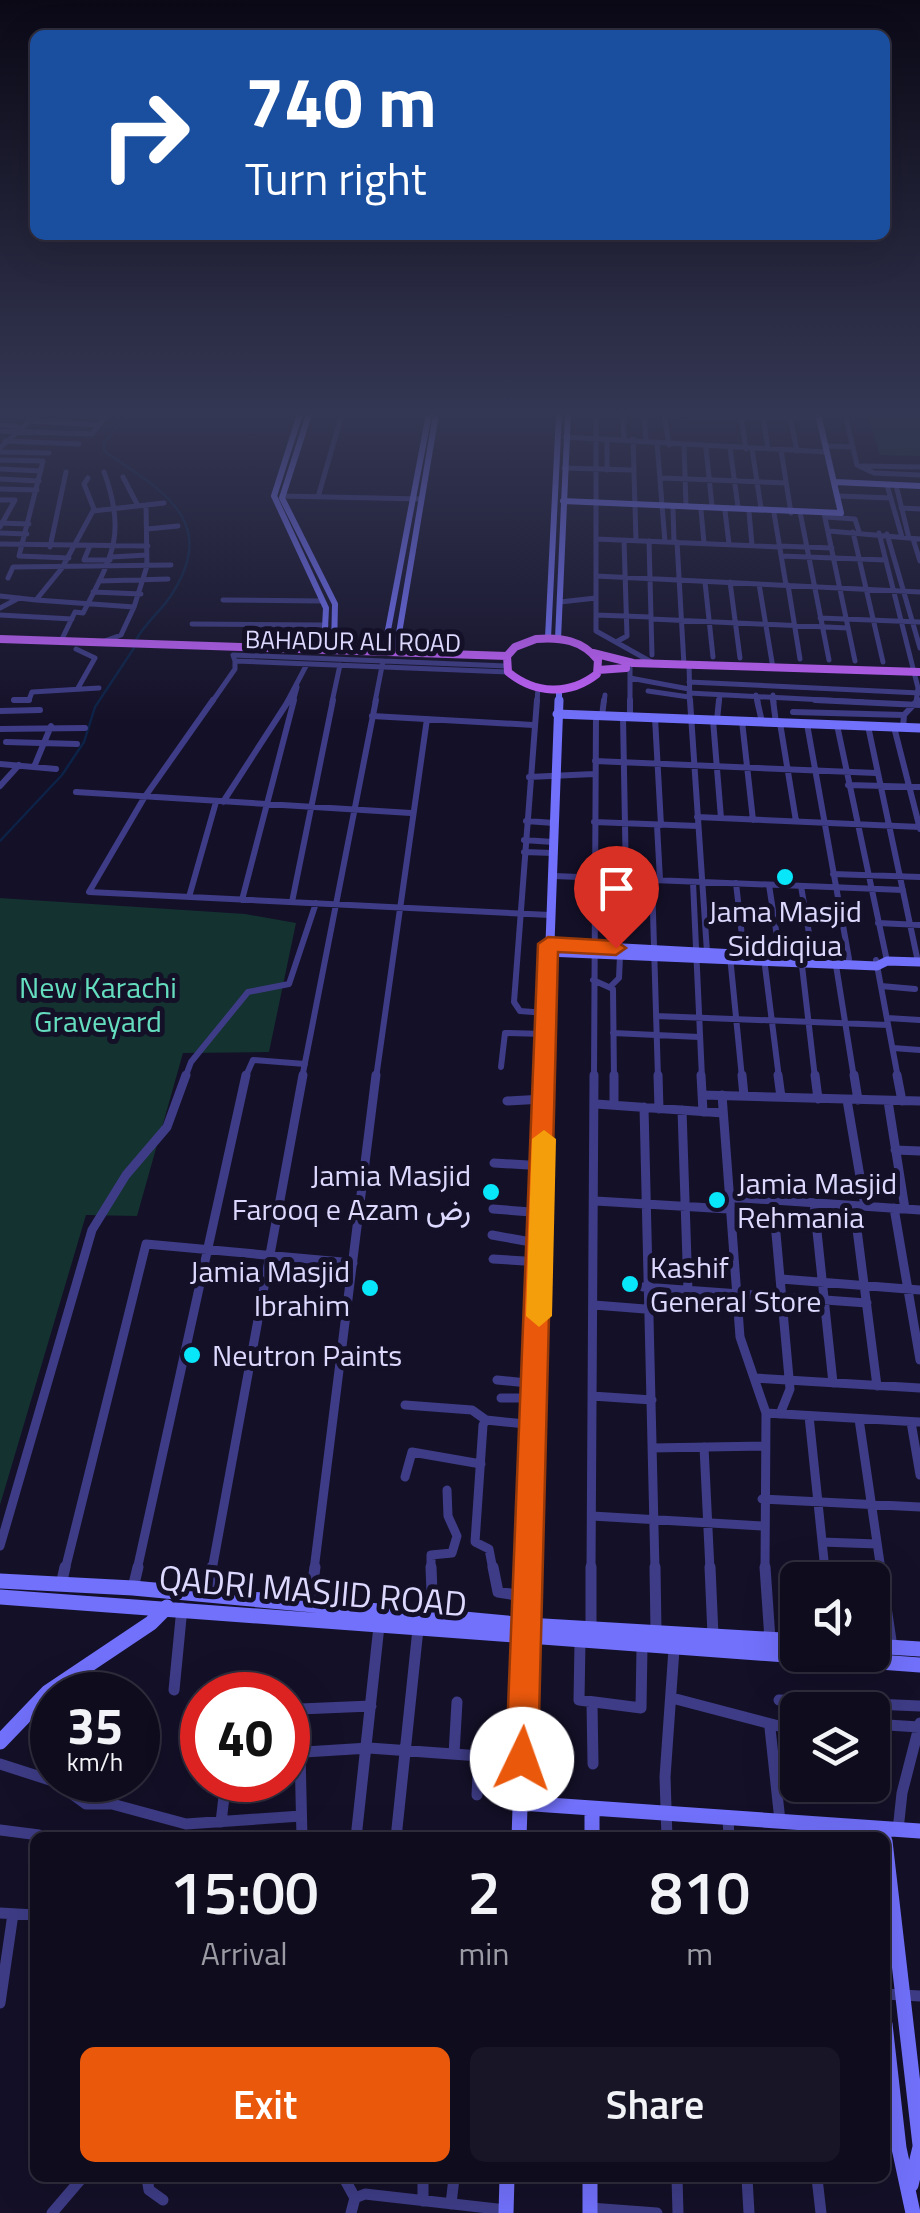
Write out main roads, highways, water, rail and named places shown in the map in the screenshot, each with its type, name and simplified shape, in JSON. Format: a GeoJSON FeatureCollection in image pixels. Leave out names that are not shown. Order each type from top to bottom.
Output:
{"type":"FeatureCollection","features":[{"type":"Feature","properties":{"kind":"main road"},"geometry":{"type":"LineString","coordinates":[[507,664],[520,644],[553,638],[594,653],[654,659],[688,680],[773,668],[918,676]]}},
{"type":"Feature","properties":{"kind":"main road"},"geometry":{"type":"LineString","coordinates":[[0,643],[61,641],[329,649],[386,658],[507,664],[538,688],[559,690],[587,682],[598,670]]}},
{"type":"Feature","properties":{"kind":"main road"},"geometry":{"type":"LineString","coordinates":[[0,643],[76,649],[90,644]]}},
{"type":"Feature","properties":{"kind":"main road"},"geometry":{"type":"LineString","coordinates":[[594,653],[598,670]]}},
{"type":"Feature","properties":{"kind":"main road"},"geometry":{"type":"LineString","coordinates":[[598,670],[688,680],[918,676]]}},
{"type":"Feature","properties":{"kind":"waterway"},"geometry":{"type":"LineString","coordinates":[[136,640],[170,597],[184,570],[189,547],[182,517]]}},
{"type":"Feature","properties":{"kind":"waterway"},"geometry":{"type":"LineString","coordinates":[[0,841],[62,775],[84,742],[95,707],[134,648]]}},
{"type":"Feature","properties":{"kind":"place","name":"Jama Masjid Siddiqiua"},"geometry":{"type":"Point","coordinates":[785,877]}},
{"type":"Feature","properties":{"kind":"place","name":"Jamia Masjid Farooq e Azam رض"},"geometry":{"type":"Point","coordinates":[491,1192]}},
{"type":"Feature","properties":{"kind":"place","name":"Jamia Masjid Rehmania"},"geometry":{"type":"Point","coordinates":[717,1200]}},
{"type":"Feature","properties":{"kind":"place","name":"Kashif General Store"},"geometry":{"type":"Point","coordinates":[630,1284]}},
{"type":"Feature","properties":{"kind":"place","name":"Jamia Masjid Ibrahim"},"geometry":{"type":"Point","coordinates":[370,1288]}},
{"type":"Feature","properties":{"kind":"place","name":"Neutron Paints"},"geometry":{"type":"Point","coordinates":[192,1355]}},
{"type":"Feature","properties":{"kind":"park label","name":"New Karachi Graveyard"},"geometry":{"type":"Point","coordinates":[98,1004]}}]}
